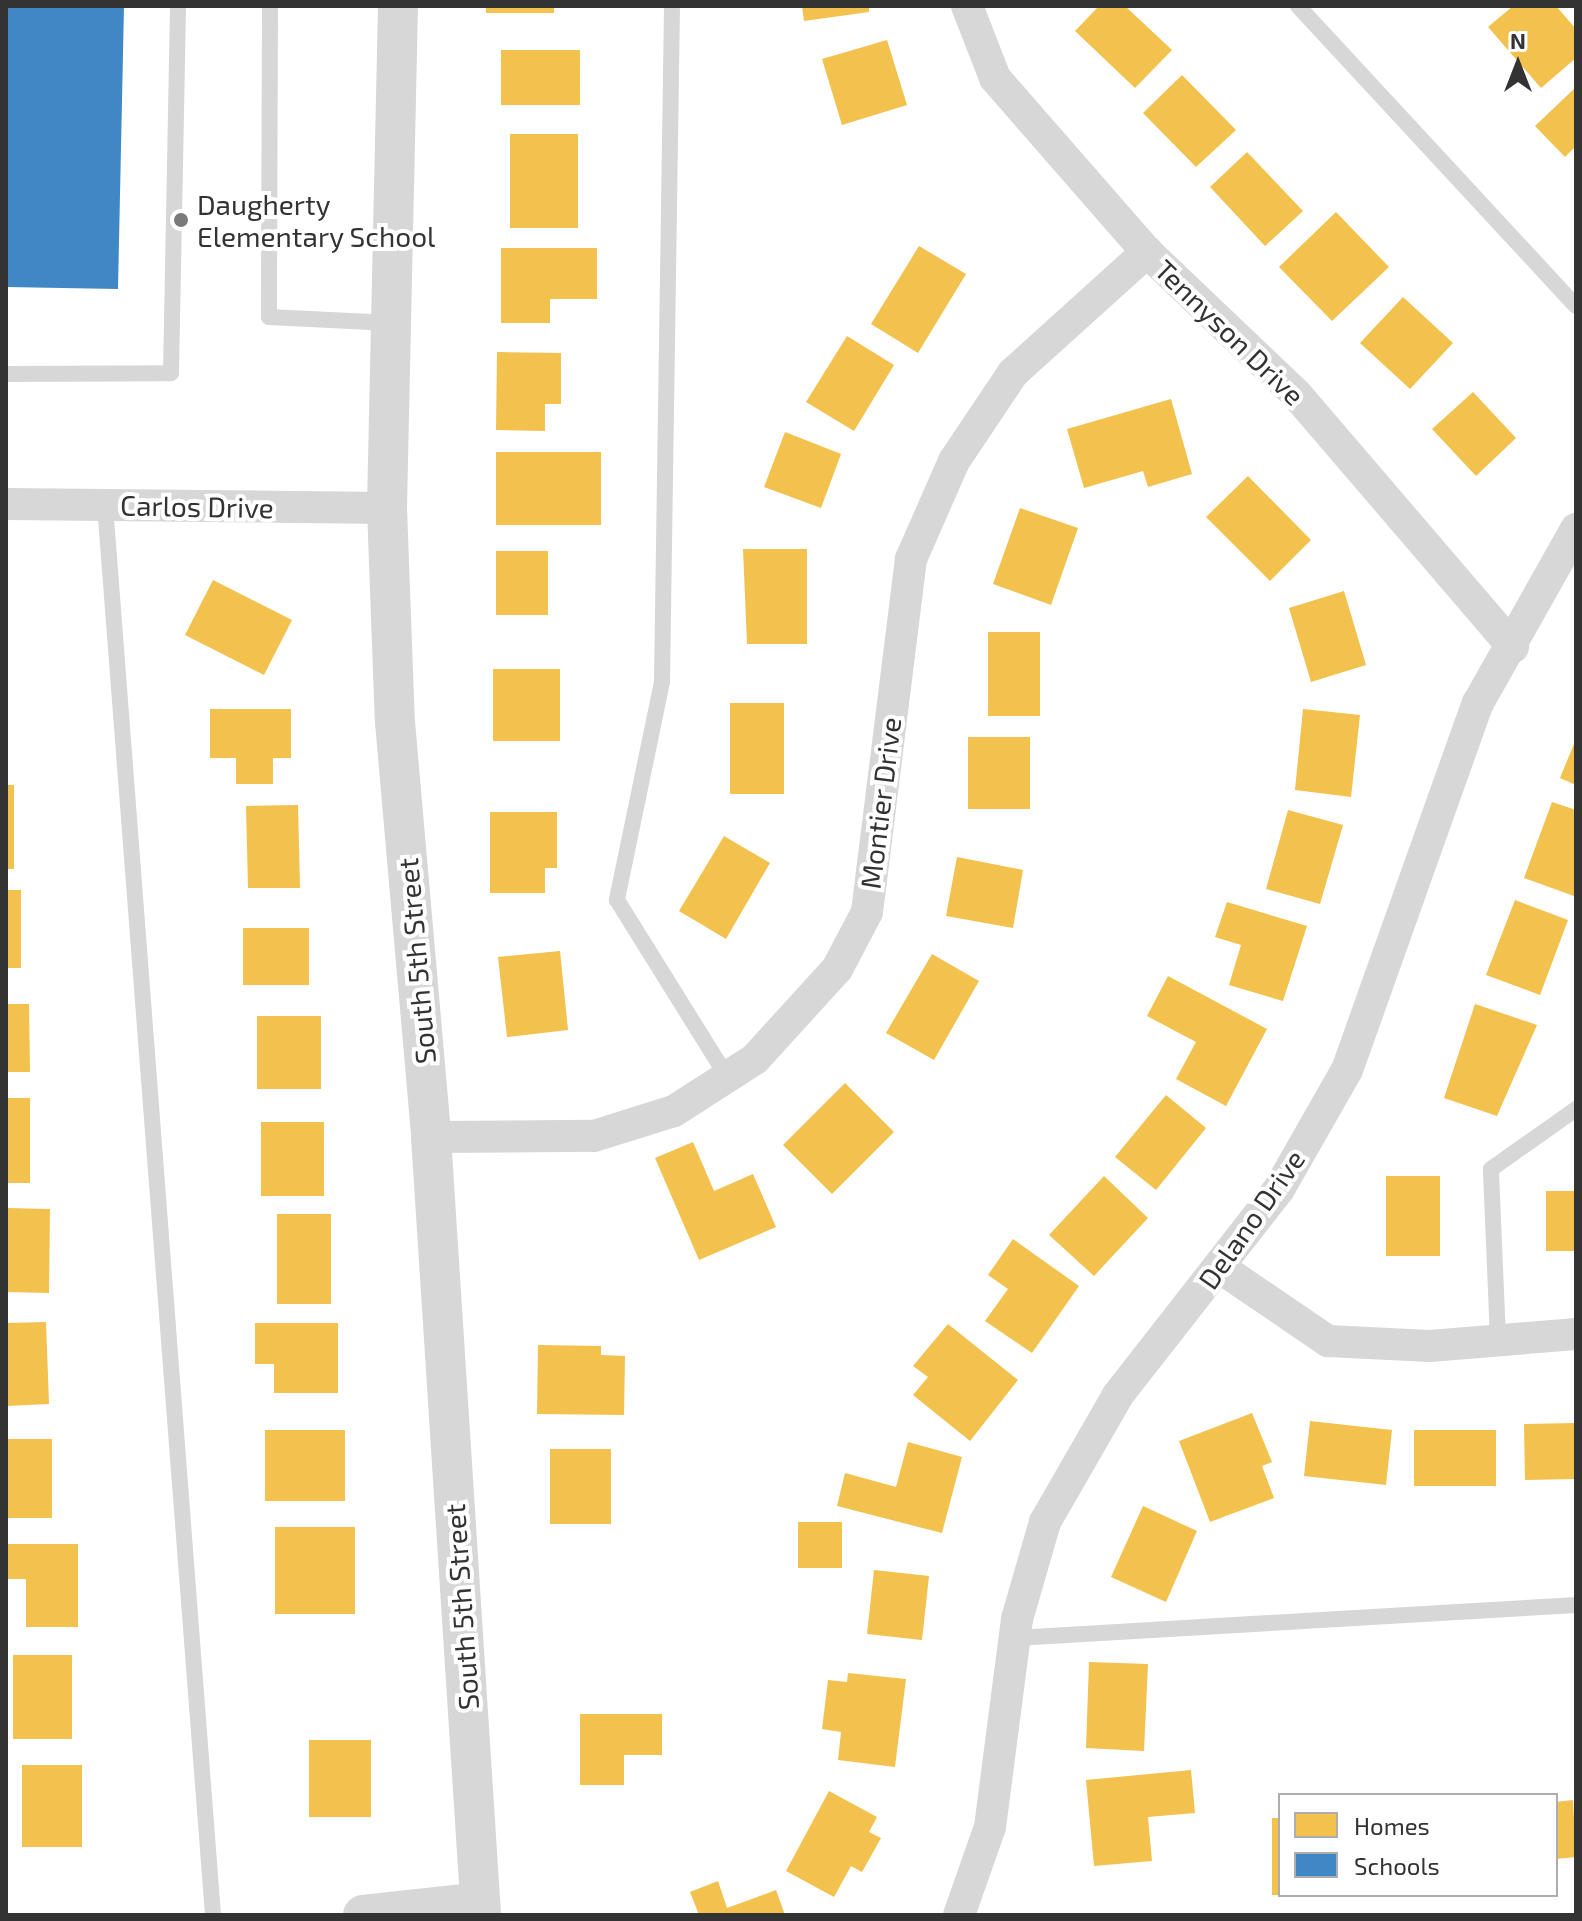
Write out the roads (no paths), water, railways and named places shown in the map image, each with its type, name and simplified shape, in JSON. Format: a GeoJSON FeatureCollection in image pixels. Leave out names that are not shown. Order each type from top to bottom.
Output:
{"type":"FeatureCollection","features":[{"type":"Feature","properties":{"kind":"street","name":"South 5th Street"},"geometry":{"type":"LineString","coordinates":[[398,6],[387,508],[395,722],[431,1137],[480,1909]]}},
{"type":"Feature","properties":{"kind":"street","name":"Tennyson Drive"},"geometry":{"type":"LineString","coordinates":[[967,6],[995,78],[1147,252],[1297,395],[1513,647]]}},
{"type":"Feature","properties":{"kind":"street","name":"Montier Drive"},"geometry":{"type":"LineString","coordinates":[[431,1137],[594,1136],[674,1111],[755,1059],[837,969],[867,912],[911,559],[954,461],[1013,373],[1147,252]]}},
{"type":"Feature","properties":{"kind":"street","name":"Carlos Drive"},"geometry":{"type":"LineString","coordinates":[[6,504],[387,508]]}},
{"type":"Feature","properties":{"kind":"street","name":"Delano Drive"},"geometry":{"type":"LineString","coordinates":[[965,1913],[990,1827],[1015,1638],[1045,1522],[1118,1395],[1279,1189],[1347,1070],[1478,703],[1513,647],[1576,529]]}},
{"type":"Feature","properties":{"kind":"street"},"geometry":{"type":"LineString","coordinates":[[1219,1267],[1328,1341],[1430,1346],[1576,1334]]}},
{"type":"Feature","properties":{"kind":"street"},"geometry":{"type":"LineString","coordinates":[[363,1915],[480,1909]]}},
{"type":"Feature","properties":{"kind":"lane"},"geometry":{"type":"LineString","coordinates":[[6,374],[171,373],[178,6]]}},
{"type":"Feature","properties":{"kind":"lane"},"geometry":{"type":"LineString","coordinates":[[270,6],[269,317],[391,323]]}},
{"type":"Feature","properties":{"kind":"lane"},"geometry":{"type":"LineString","coordinates":[[672,6],[662,682],[617,900],[727,1077]]}},
{"type":"Feature","properties":{"kind":"lane"},"geometry":{"type":"LineString","coordinates":[[1298,6],[1576,306]]}},
{"type":"Feature","properties":{"kind":"lane"},"geometry":{"type":"LineString","coordinates":[[105,505],[213,1915]]}},
{"type":"Feature","properties":{"kind":"lane"},"geometry":{"type":"LineString","coordinates":[[1498,1339],[1491,1169],[1576,1109]]}},
{"type":"Feature","properties":{"kind":"lane"},"geometry":{"type":"LineString","coordinates":[[1015,1638],[1576,1605]]}},
{"type":"Feature","properties":{"kind":"place","name":"Daugherty Elementary School"},"geometry":{"type":"Point","coordinates":[181,220]}}]}
